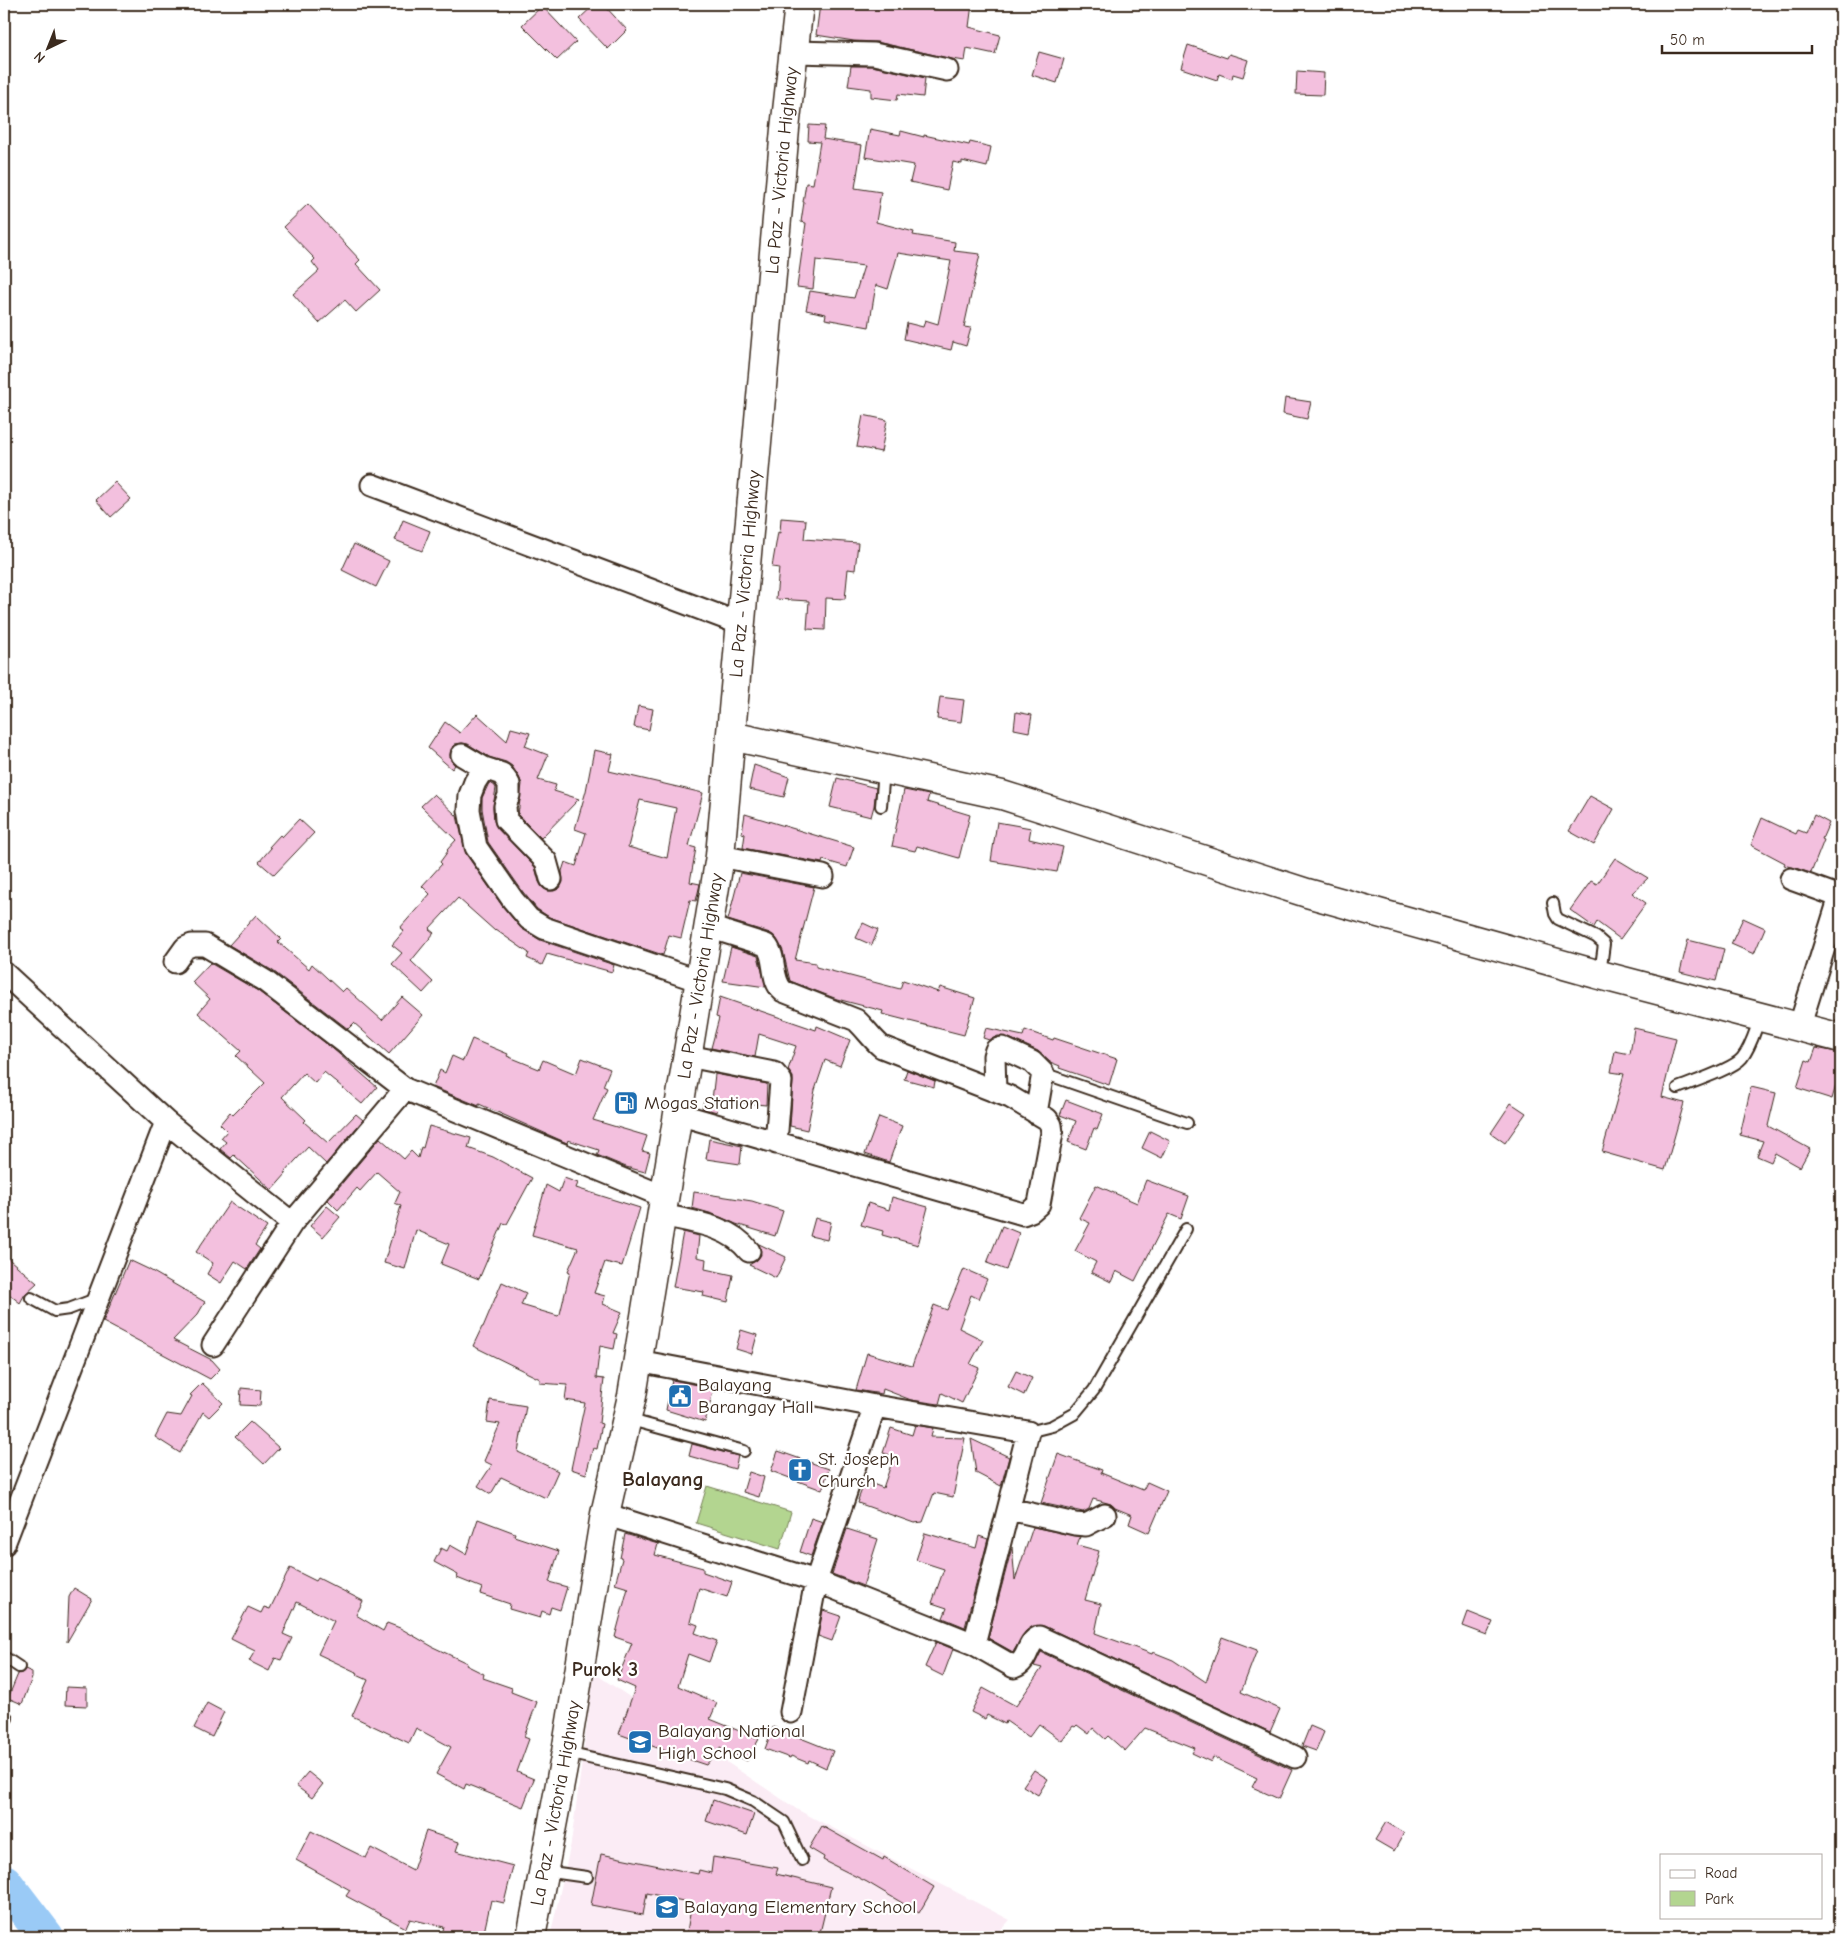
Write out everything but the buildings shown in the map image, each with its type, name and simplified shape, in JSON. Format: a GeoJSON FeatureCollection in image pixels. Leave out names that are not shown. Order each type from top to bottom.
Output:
{"type":"FeatureCollection","features":[{"type":"Feature","properties":{"kind":"main road","name":"La Paz - Victoria Highway"},"geometry":{"type":"LineString","coordinates":[[531,1937],[566,1752],[605,1514],[638,1361],[720,856],[785,129],[799,4]]}},
{"type":"Feature","properties":{"kind":"main road"},"geometry":{"type":"LineString","coordinates":[[731,736],[1002,795],[1307,893],[1600,975],[1841,1038]]}},
{"type":"Feature","properties":{"kind":"street"},"geometry":{"type":"LineString","coordinates":[[794,52],[874,54],[947,70]]}},
{"type":"Feature","properties":{"kind":"street"},"geometry":{"type":"LineString","coordinates":[[372,485],[741,624]]}},
{"type":"Feature","properties":{"kind":"street"},"geometry":{"type":"LineString","coordinates":[[462,755],[484,768],[502,774],[509,784],[509,795],[505,806],[506,820],[546,861],[551,879]]}},
{"type":"Feature","properties":{"kind":"street"},"geometry":{"type":"LineString","coordinates":[[484,768],[475,782],[470,795],[469,810],[476,847],[513,900],[530,919],[544,928],[700,980]]}},
{"type":"Feature","properties":{"kind":"street"},"geometry":{"type":"LineString","coordinates":[[720,856],[824,876]]}},
{"type":"Feature","properties":{"kind":"street"},"geometry":{"type":"LineString","coordinates":[[1792,879],[1839,897],[1799,1028]]}},
{"type":"Feature","properties":{"kind":"street"},"geometry":{"type":"LineString","coordinates":[[678,1114],[1022,1214],[1031,1211],[1039,1204],[1052,1133],[1051,1125],[1047,1119],[1010,1097],[882,1046],[856,1020],[783,991],[778,985],[770,952],[766,945],[709,927]]}},
{"type":"Feature","properties":{"kind":"street"},"geometry":{"type":"LineString","coordinates":[[175,962],[185,948],[192,945],[205,945],[265,981],[405,1089],[740,1240],[749,1251]]}},
{"type":"Feature","properties":{"kind":"street"},"geometry":{"type":"LineString","coordinates":[[4,973],[166,1122],[292,1223]]}},
{"type":"Feature","properties":{"kind":"street"},"geometry":{"type":"LineString","coordinates":[[995,1091],[994,1056],[996,1050],[1002,1048],[1032,1062],[1043,1073],[1036,1112]]}},
{"type":"Feature","properties":{"kind":"street"},"geometry":{"type":"LineString","coordinates":[[688,1056],[774,1072],[780,1081],[776,1143]]}},
{"type":"Feature","properties":{"kind":"street"},"geometry":{"type":"LineString","coordinates":[[213,1345],[292,1223],[405,1089]]}},
{"type":"Feature","properties":{"kind":"street"},"geometry":{"type":"LineString","coordinates":[[4,1544],[166,1122]]}},
{"type":"Feature","properties":{"kind":"street"},"geometry":{"type":"LineString","coordinates":[[638,1361],[875,1406],[1028,1432],[974,1644]]}},
{"type":"Feature","properties":{"kind":"street"},"geometry":{"type":"LineString","coordinates":[[791,1712],[816,1581],[875,1406]]}},
{"type":"Feature","properties":{"kind":"street"},"geometry":{"type":"LineString","coordinates":[[1009,1508],[1076,1524],[1086,1524],[1105,1516]]}},
{"type":"Feature","properties":{"kind":"street"},"geometry":{"type":"LineString","coordinates":[[605,1514],[816,1581],[974,1644],[1014,1666],[1020,1665],[1024,1661],[1033,1640],[1039,1637],[1295,1757]]}},
{"type":"Feature","properties":{"kind":"lane"},"geometry":{"type":"LineString","coordinates":[[881,806],[884,769]]}},
{"type":"Feature","properties":{"kind":"lane"},"geometry":{"type":"LineString","coordinates":[[1553,903],[1558,918],[1596,937],[1604,944],[1600,975]]}},
{"type":"Feature","properties":{"kind":"lane"},"geometry":{"type":"LineString","coordinates":[[1678,1088],[1741,1060],[1761,1017]]}},
{"type":"Feature","properties":{"kind":"lane"},"geometry":{"type":"LineString","coordinates":[[1043,1073],[1187,1123]]}},
{"type":"Feature","properties":{"kind":"lane"},"geometry":{"type":"LineString","coordinates":[[1028,1432],[1052,1426],[1074,1414],[1094,1390],[1186,1229]]}},
{"type":"Feature","properties":{"kind":"lane"},"geometry":{"type":"LineString","coordinates":[[32,1298],[55,1311],[69,1309],[99,1298]]}},
{"type":"Feature","properties":{"kind":"lane"},"geometry":{"type":"LineString","coordinates":[[627,1419],[744,1451]]}},
{"type":"Feature","properties":{"kind":"lane"},"geometry":{"type":"LineString","coordinates":[[4,1657],[19,1666]]}},
{"type":"Feature","properties":{"kind":"lane"},"geometry":{"type":"LineString","coordinates":[[566,1752],[725,1789],[753,1801],[784,1822],[802,1860]]}},
{"type":"Feature","properties":{"kind":"lane"},"geometry":{"type":"LineString","coordinates":[[543,1871],[587,1877]]}},
{"type":"Feature","properties":{"kind":"shaded area","name":"Balayang National High School"},"geometry":{"type":"Polygon","coordinates":[[[594,1673],[798,1810],[1010,1920],[994,1937],[550,1937],[571,1843],[594,1673]]]}},
{"type":"Feature","properties":{"kind":"green space"},"geometry":{"type":"Polygon","coordinates":[[[707,1486],[791,1512],[780,1549],[696,1523],[707,1486]]]}},
{"type":"Feature","properties":{"kind":"waterway"},"geometry":{"type":"LineString","coordinates":[[4,1882],[46,1937]]}},
{"type":"Feature","properties":{"kind":"place","name":"Mogas Station"},"geometry":{"type":"Point","coordinates":[626,1103]}},
{"type":"Feature","properties":{"kind":"place","name":"Balayang Barangay Hall"},"geometry":{"type":"Point","coordinates":[680,1396]}},
{"type":"Feature","properties":{"kind":"place","name":"St. Joseph Church"},"geometry":{"type":"Point","coordinates":[800,1470]}},
{"type":"Feature","properties":{"kind":"place","name":"Balayang National High School"},"geometry":{"type":"Point","coordinates":[640,1742]}},
{"type":"Feature","properties":{"kind":"place","name":"Balayang Elementary School"},"geometry":{"type":"Point","coordinates":[667,1907]}},
{"type":"Feature","properties":{"kind":"district","name":"Balayang"},"geometry":{"type":"Point","coordinates":[663,1479]}},
{"type":"Feature","properties":{"kind":"district","name":"Purok 3"},"geometry":{"type":"Point","coordinates":[605,1669]}}]}
